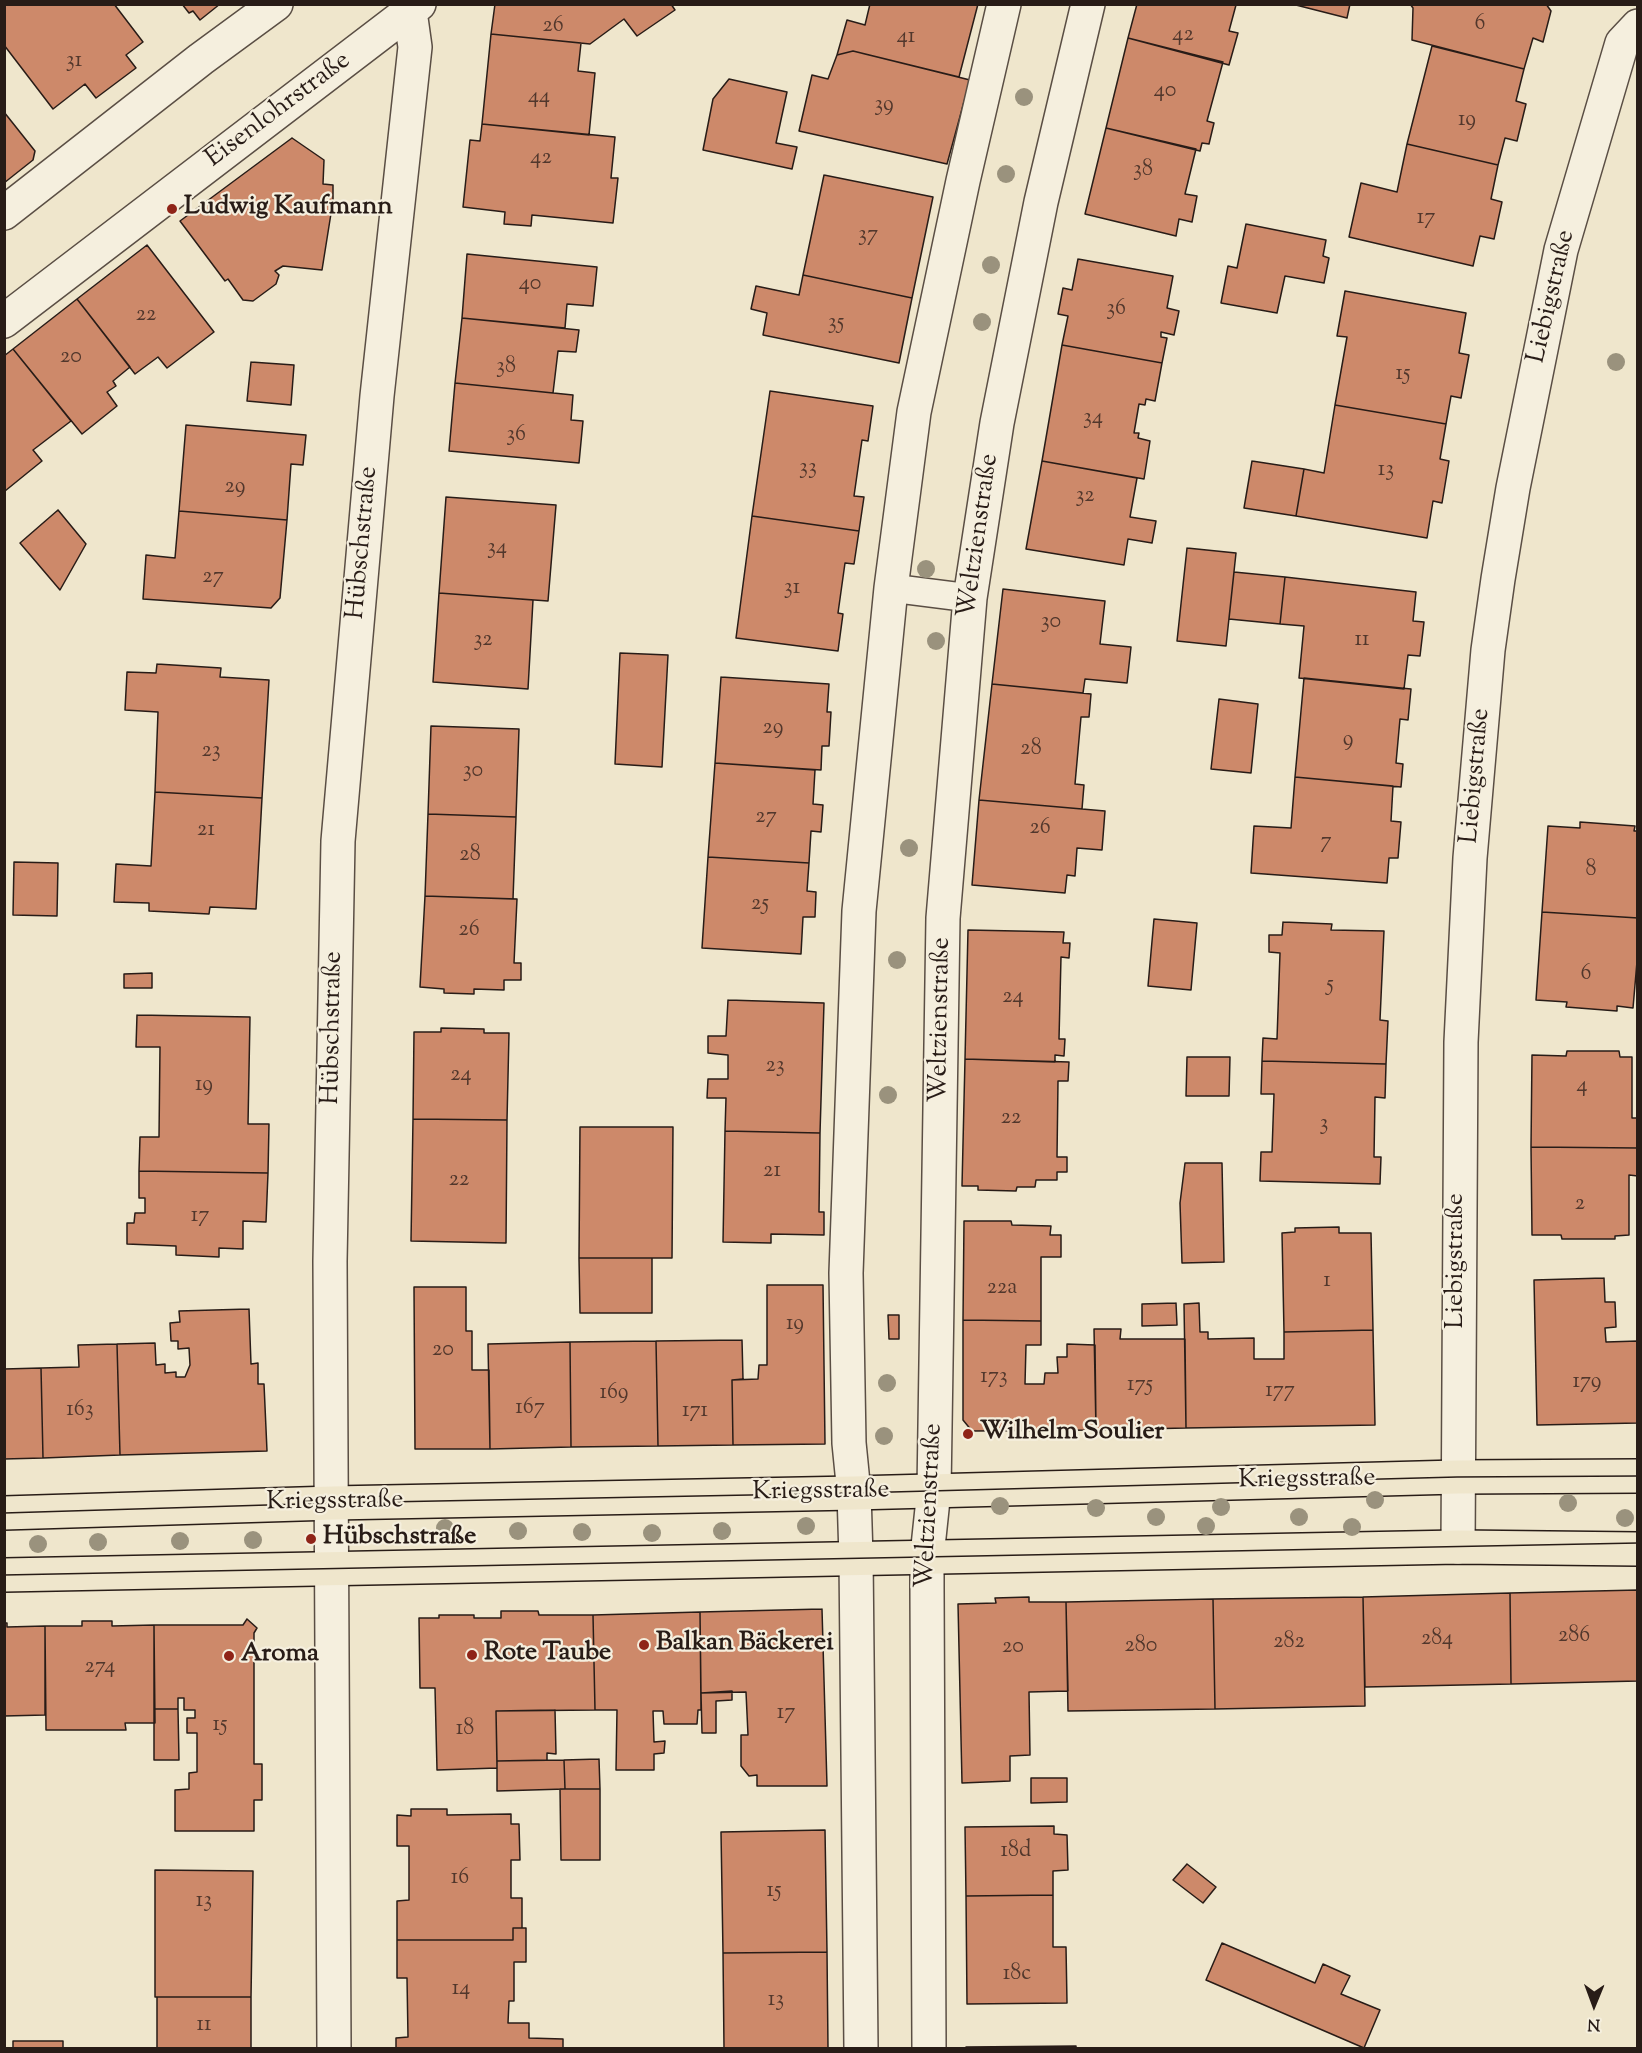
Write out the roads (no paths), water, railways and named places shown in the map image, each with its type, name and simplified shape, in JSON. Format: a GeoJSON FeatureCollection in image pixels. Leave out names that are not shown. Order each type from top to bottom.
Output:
{"type":"FeatureCollection","features":[{"type":"Feature","properties":{"kind":"main road","name":"Kriegsstraße"},"geometry":{"type":"LineString","coordinates":[[4,1513],[333,1503],[1638,1476]]}},
{"type":"Feature","properties":{"kind":"main road"},"geometry":{"type":"LineString","coordinates":[[4,1575],[1458,1547],[1638,1549]]}},
{"type":"Feature","properties":{"kind":"street"},"geometry":{"type":"LineString","coordinates":[[4,213],[201,59],[276,4]]}},
{"type":"Feature","properties":{"kind":"street"},"geometry":{"type":"LineString","coordinates":[[861,2049],[856,1557],[854,1493],[849,1443],[846,1272],[859,911],[891,588],[914,412],[1004,4]]}},
{"type":"Feature","properties":{"kind":"street","name":"Weltzienstraße"},"geometry":{"type":"LineString","coordinates":[[929,2049],[927,1556],[934,1490],[943,918],[970,598],[996,423],[1038,213],[1088,4]]}},
{"type":"Feature","properties":{"kind":"street","name":"Eisenlohrstraße"},"geometry":{"type":"LineString","coordinates":[[4,321],[412,7]]}},
{"type":"Feature","properties":{"kind":"street","name":"Hübschstraße"},"geometry":{"type":"LineString","coordinates":[[334,2049],[330,1261],[338,841],[377,396],[414,47],[412,7]]}},
{"type":"Feature","properties":{"kind":"street","name":"Liebigstraße"},"geometry":{"type":"LineString","coordinates":[[1458,1547],[1461,1042],[1470,858],[1488,650],[1513,488],[1562,250],[1622,43],[1638,27]]}},
{"type":"Feature","properties":{"kind":"lane"},"geometry":{"type":"LineString","coordinates":[[891,588],[970,598]]}},
{"type":"Feature","properties":{"kind":"tram line"},"geometry":{"type":"LineString","coordinates":[[4,1513],[333,1503],[854,1493],[1457,1477],[1638,1476]]}},
{"type":"Feature","properties":{"kind":"tram line"},"geometry":{"type":"LineString","coordinates":[[4,1575],[1638,1543]]}},
{"type":"Feature","properties":{"kind":"place","name":"Ludwig Kaufmann"},"geometry":{"type":"Point","coordinates":[172,209]}},
{"type":"Feature","properties":{"kind":"place","name":"Wilhelm Soulier"},"geometry":{"type":"Point","coordinates":[968,1434]}},
{"type":"Feature","properties":{"kind":"place","name":"Hübschstraße"},"geometry":{"type":"Point","coordinates":[311,1539]}},
{"type":"Feature","properties":{"kind":"place","name":"Balkan Bäckerei"},"geometry":{"type":"Point","coordinates":[644,1645]}},
{"type":"Feature","properties":{"kind":"place","name":"Rote Taube"},"geometry":{"type":"Point","coordinates":[472,1655]}},
{"type":"Feature","properties":{"kind":"place","name":"Aroma"},"geometry":{"type":"Point","coordinates":[229,1656]}}]}
